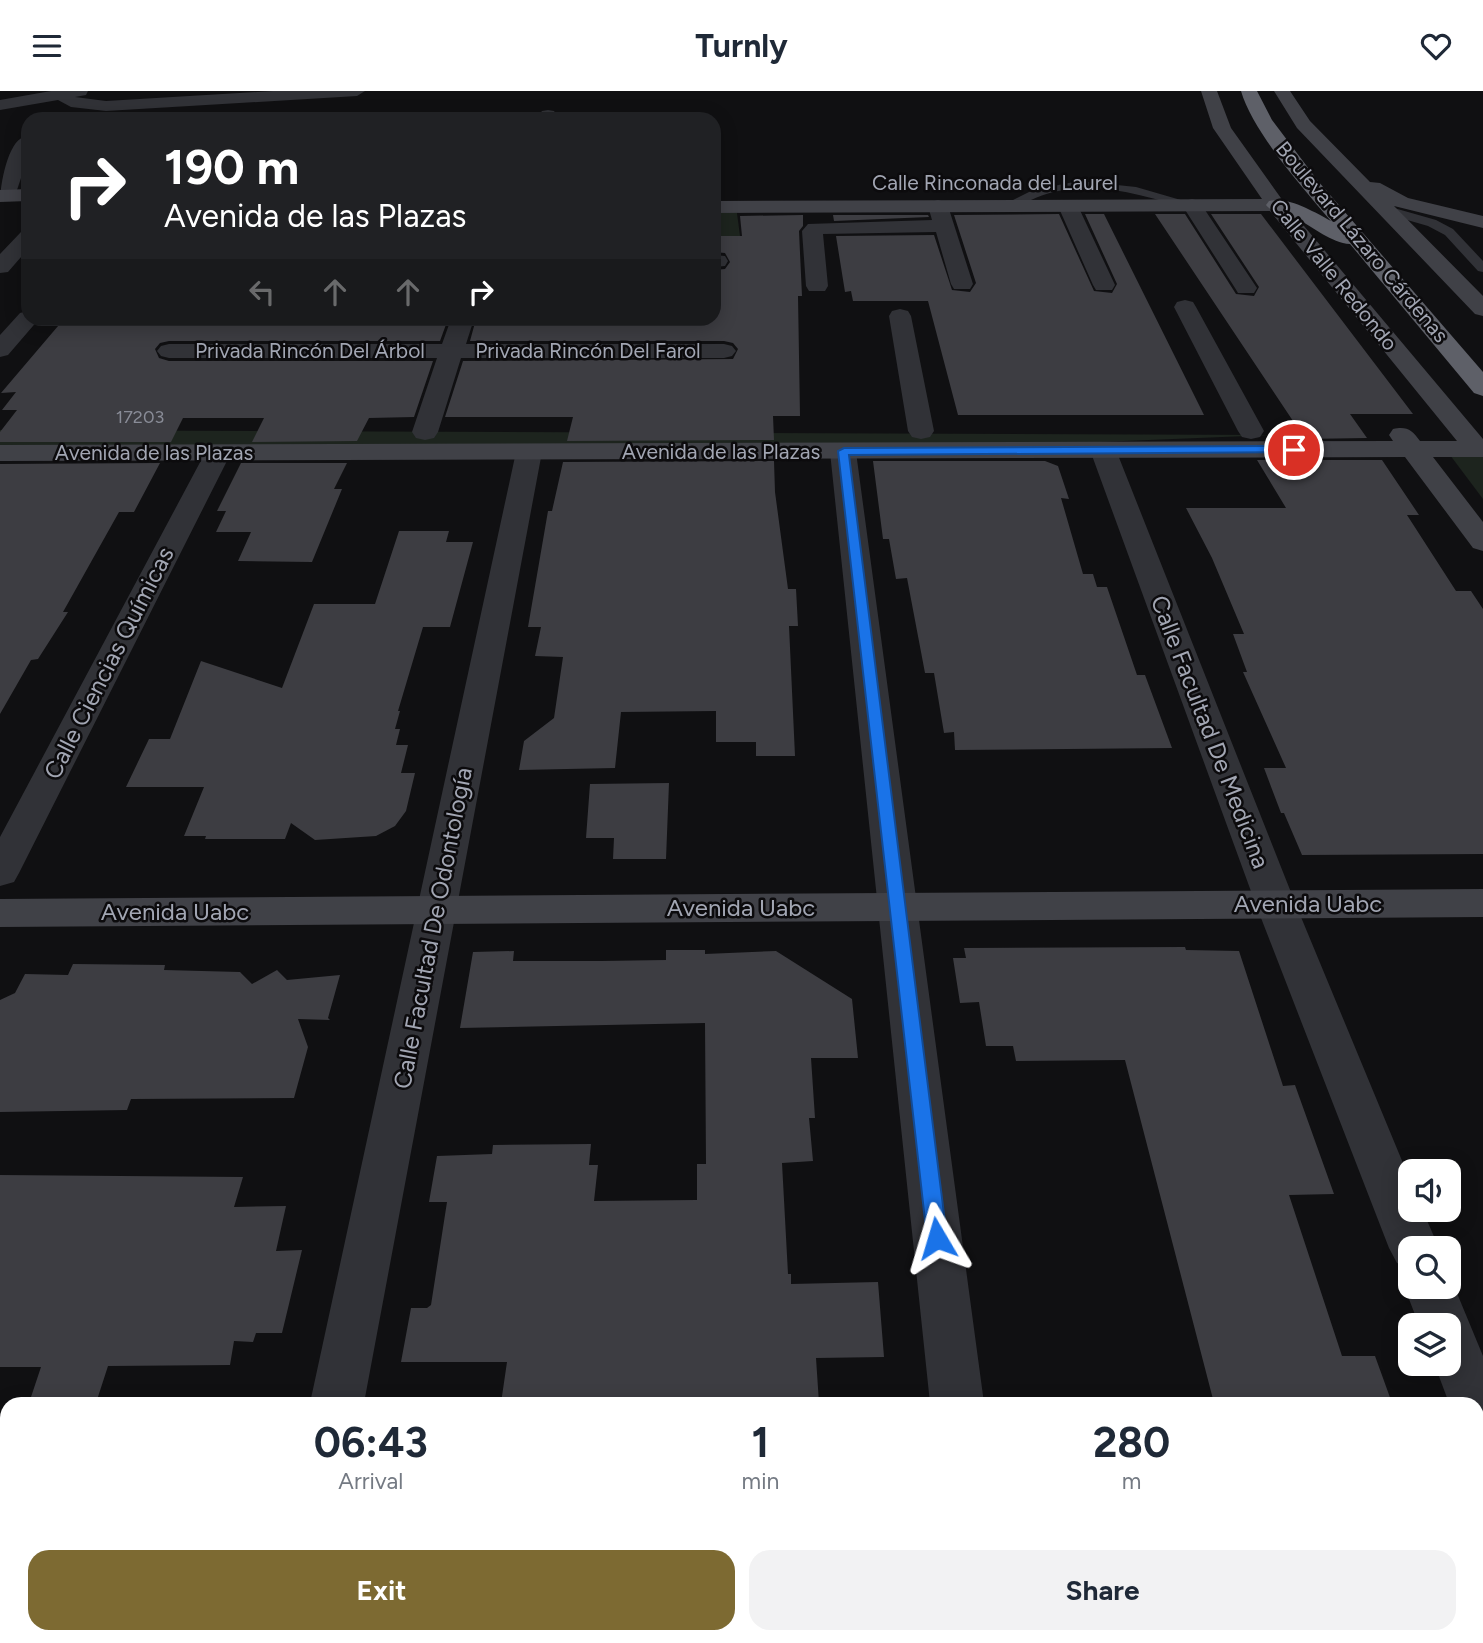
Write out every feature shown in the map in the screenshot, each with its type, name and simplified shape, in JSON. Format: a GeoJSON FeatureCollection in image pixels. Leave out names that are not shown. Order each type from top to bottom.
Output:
{"type":"FeatureCollection","features":[{"type":"Feature","properties":{"kind":"highway","name":"Boulevard Lázaro Cárdenas"},"geometry":{"type":"LineString","coordinates":[[1249,91],[1253,104],[1296,163],[1483,388]]}},
{"type":"Feature","properties":{"kind":"highway"},"geometry":{"type":"LineString","coordinates":[[1276,205],[1298,190],[1296,163]]}},
{"type":"Feature","properties":{"kind":"highway"},"geometry":{"type":"LineString","coordinates":[[1276,205],[1336,230],[1372,255]]}},
{"type":"Feature","properties":{"kind":"street"},"geometry":{"type":"LineString","coordinates":[[0,105],[80,91]]}},
{"type":"Feature","properties":{"kind":"street"},"geometry":{"type":"LineString","coordinates":[[63,96],[71,102],[106,106],[357,91]]}},
{"type":"Feature","properties":{"kind":"street","name":"Calle Valle Redondo"},"geometry":{"type":"LineString","coordinates":[[1209,91],[1222,128],[1276,205],[1476,440]]}},
{"type":"Feature","properties":{"kind":"street","name":"Boulevard Lázaro Cárdenas"},"geometry":{"type":"LineString","coordinates":[[1282,91],[1303,124],[1483,309]]}},
{"type":"Feature","properties":{"kind":"street"},"geometry":{"type":"LineString","coordinates":[[21,150],[3,196],[21,195]]}},
{"type":"Feature","properties":{"kind":"street"},"geometry":{"type":"LineString","coordinates":[[1353,176],[1401,202],[1483,222]]}},
{"type":"Feature","properties":{"kind":"street"},"geometry":{"type":"LineString","coordinates":[[1192,205],[1246,288]]}},
{"type":"Feature","properties":{"kind":"street","name":"Calle Rinconada del Laurel"},"geometry":{"type":"LineString","coordinates":[[721,207],[941,216],[1007,206],[1276,205]]}},
{"type":"Feature","properties":{"kind":"street"},"geometry":{"type":"LineString","coordinates":[[1068,206],[1104,285]]}},
{"type":"Feature","properties":{"kind":"street"},"geometry":{"type":"LineString","coordinates":[[817,286],[813,231],[815,228],[941,216],[962,284]]}},
{"type":"Feature","properties":{"kind":"street"},"geometry":{"type":"LineString","coordinates":[[0,267],[21,244]]}},
{"type":"Feature","properties":{"kind":"street"},"geometry":{"type":"LineString","coordinates":[[1185,307],[1251,431]]}},
{"type":"Feature","properties":{"kind":"street"},"geometry":{"type":"LineString","coordinates":[[900,316],[921,431]]}},
{"type":"Feature","properties":{"kind":"street"},"geometry":{"type":"LineString","coordinates":[[0,350],[21,326]]}},
{"type":"Feature","properties":{"kind":"street"},"geometry":{"type":"LineString","coordinates":[[425,432],[460,326]]}},
{"type":"Feature","properties":{"kind":"street","name":"Privada Rincón Del Árbol"},"geometry":{"type":"LineString","coordinates":[[169,351],[452,351]]}},
{"type":"Feature","properties":{"kind":"street","name":"Privada Rincón Del Farol"},"geometry":{"type":"LineString","coordinates":[[452,351],[724,351]]}},
{"type":"Feature","properties":{"kind":"street","name":"Avenida de las Plazas"},"geometry":{"type":"LineString","coordinates":[[0,433],[1251,431],[1406,440]]}},
{"type":"Feature","properties":{"kind":"street"},"geometry":{"type":"LineString","coordinates":[[1406,440],[1483,542]]}},
{"type":"Feature","properties":{"kind":"street","name":"Avenida de las Plazas"},"geometry":{"type":"LineString","coordinates":[[0,453],[1103,450],[1476,440]]}},
{"type":"Feature","properties":{"kind":"street","name":"Calle Facultad De Medicina"},"geometry":{"type":"LineString","coordinates":[[1103,450],[1276,905],[1409,1236]]}},
{"type":"Feature","properties":{"kind":"street"},"geometry":{"type":"LineString","coordinates":[[844,451],[956,1397]]}},
{"type":"Feature","properties":{"kind":"street","name":"Calle Facultad De Odontología"},"geometry":{"type":"LineString","coordinates":[[338,1397],[529,452]]}},
{"type":"Feature","properties":{"kind":"street","name":"Calle Ciencias Químicas"},"geometry":{"type":"LineString","coordinates":[[0,873],[218,453]]}},
{"type":"Feature","properties":{"kind":"street","name":"Avenida Uabc"},"geometry":{"type":"LineString","coordinates":[[0,913],[1483,903]]}},
{"type":"Feature","properties":{"kind":"street"},"geometry":{"type":"LineString","coordinates":[[1461,1365],[1474,1397]]}},
{"type":"Feature","properties":{"kind":"lane"},"geometry":{"type":"LineString","coordinates":[[1007,206],[1040,191],[1076,185],[1124,187],[1192,205]]}},
{"type":"Feature","properties":{"kind":"lane"},"geometry":{"type":"LineString","coordinates":[[1387,210],[1432,223],[1449,232],[1483,268]]}},
{"type":"Feature","properties":{"kind":"shaded area"},"geometry":{"type":"Polygon","coordinates":[[[721,213],[737,213],[740,236],[721,237],[721,213]]]}},
{"type":"Feature","properties":{"kind":"shaded area"},"geometry":{"type":"Polygon","coordinates":[[[0,430],[1272,435],[1075,443],[0,447],[0,430]]]}},
{"type":"Feature","properties":{"kind":"shaded area"},"geometry":{"type":"Polygon","coordinates":[[[1483,452],[1483,499],[1450,455],[1483,452]]]}},
{"type":"Feature","properties":{"kind":"building"},"geometry":{"type":"Polygon","coordinates":[[[1059,214],[1094,291],[1112,293],[1117,284],[1085,214],[1104,214],[1204,415],[958,415],[928,301],[853,301],[851,291],[845,292],[836,236],[934,235],[952,290],[970,292],[976,283],[954,215],[1059,214]]]}},
{"type":"Feature","properties":{"kind":"building"},"geometry":{"type":"Polygon","coordinates":[[[1155,214],[1185,214],[1236,294],[1254,296],[1259,287],[1211,214],[1261,214],[1413,414],[1350,414],[1367,438],[1305,439],[1155,214]]]}},
{"type":"Feature","properties":{"kind":"building"},"geometry":{"type":"Polygon","coordinates":[[[803,215],[803,226],[799,231],[802,296],[798,296],[800,416],[773,416],[774,440],[567,441],[573,417],[445,417],[463,361],[733,359],[738,349],[733,343],[724,341],[470,341],[474,326],[721,326],[721,269],[725,269],[730,262],[725,253],[721,253],[721,236],[742,236],[740,216],[803,215]]]}},
{"type":"Feature","properties":{"kind":"building"},"geometry":{"type":"Polygon","coordinates":[[[833,215],[928,215],[929,217],[834,221],[833,215]]]}},
{"type":"Feature","properties":{"kind":"building"},"geometry":{"type":"Polygon","coordinates":[[[58,326],[445,326],[440,341],[169,341],[160,343],[155,349],[159,358],[169,361],[433,361],[414,417],[369,418],[357,441],[252,442],[264,418],[183,418],[171,442],[0,442],[0,432],[17,410],[2,410],[16,392],[1,393],[58,326]]]}},
{"type":"Feature","properties":{"kind":"building"},"geometry":{"type":"Polygon","coordinates":[[[1257,460],[1382,460],[1419,515],[1407,515],[1456,591],[1471,591],[1483,609],[1483,854],[1302,855],[1284,813],[1281,813],[1264,768],[1286,768],[1243,672],[1247,672],[1233,634],[1244,634],[1212,558],[1186,508],[1286,508],[1257,460]]]}},
{"type":"Feature","properties":{"kind":"building"},"geometry":{"type":"Polygon","coordinates":[[[774,461],[775,492],[788,589],[796,589],[798,626],[789,626],[795,756],[756,756],[756,742],[716,742],[716,711],[621,712],[615,768],[519,770],[524,741],[554,718],[563,657],[535,656],[541,627],[528,627],[548,511],[552,511],[563,462],[774,461]]]}},
{"type":"Feature","properties":{"kind":"building"},"geometry":{"type":"Polygon","coordinates":[[[873,461],[1045,461],[1058,466],[1069,499],[1061,498],[1083,574],[1093,574],[1097,587],[1107,587],[1137,675],[1145,675],[1172,748],[955,750],[954,732],[944,733],[934,673],[925,673],[907,578],[896,579],[889,539],[883,539],[873,461]]]}},
{"type":"Feature","properties":{"kind":"building"},"geometry":{"type":"Polygon","coordinates":[[[160,463],[134,512],[119,512],[63,612],[68,612],[38,659],[31,660],[0,714],[0,464],[160,463]]]}},
{"type":"Feature","properties":{"kind":"building"},"geometry":{"type":"Polygon","coordinates":[[[241,463],[347,463],[334,489],[342,489],[312,562],[238,561],[251,532],[216,532],[226,511],[217,511],[241,463]]]}},
{"type":"Feature","properties":{"kind":"building"},"geometry":{"type":"Polygon","coordinates":[[[399,531],[449,531],[446,542],[473,542],[450,627],[423,627],[398,711],[395,729],[400,729],[396,745],[408,745],[401,773],[415,773],[406,811],[395,826],[376,836],[315,840],[291,823],[285,839],[205,839],[206,836],[184,836],[204,787],[126,787],[149,739],[170,739],[201,661],[282,688],[314,604],[375,604],[399,531]]]}},
{"type":"Feature","properties":{"kind":"building"},"geometry":{"type":"Polygon","coordinates":[[[669,783],[666,859],[613,859],[614,838],[586,838],[590,784],[669,783]]]}},
{"type":"Feature","properties":{"kind":"building"},"geometry":{"type":"Polygon","coordinates":[[[1185,947],[1186,950],[1239,951],[1283,1086],[1295,1085],[1334,1194],[1289,1195],[1342,1356],[1375,1356],[1390,1397],[1212,1397],[1125,1060],[1016,1061],[1013,1046],[986,1046],[979,1002],[960,1003],[953,958],[966,958],[964,948],[1185,947]]]}},
{"type":"Feature","properties":{"kind":"building"},"geometry":{"type":"Polygon","coordinates":[[[666,950],[705,950],[705,954],[776,951],[852,999],[858,1058],[811,1058],[815,1118],[809,1118],[813,1161],[782,1163],[788,1274],[791,1274],[791,1284],[878,1282],[884,1357],[816,1358],[819,1397],[502,1397],[507,1362],[401,1362],[411,1308],[427,1308],[431,1305],[447,1202],[429,1202],[437,1156],[492,1154],[493,1145],[591,1144],[589,1165],[598,1165],[594,1201],[697,1200],[697,1164],[706,1164],[705,1023],[460,1028],[473,952],[514,951],[513,961],[666,960],[666,950]]]}},
{"type":"Feature","properties":{"kind":"building"},"geometry":{"type":"Polygon","coordinates":[[[73,964],[165,965],[164,970],[240,972],[252,984],[277,970],[287,980],[340,975],[328,1018],[330,1020],[298,1019],[308,1047],[294,1098],[131,1099],[127,1110],[0,1112],[0,1000],[15,993],[25,974],[68,975],[73,964]]]}},
{"type":"Feature","properties":{"kind":"building"},"geometry":{"type":"Polygon","coordinates":[[[0,1175],[243,1177],[234,1207],[286,1206],[276,1251],[302,1250],[282,1333],[256,1333],[253,1342],[234,1341],[230,1365],[108,1366],[98,1397],[31,1397],[41,1367],[0,1367],[0,1175]]]}},
{"type":"Feature","properties":{"kind":"route"},"geometry":{"type":"LineString","coordinates":[[937,1238],[844,451],[1294,450]]}}]}
